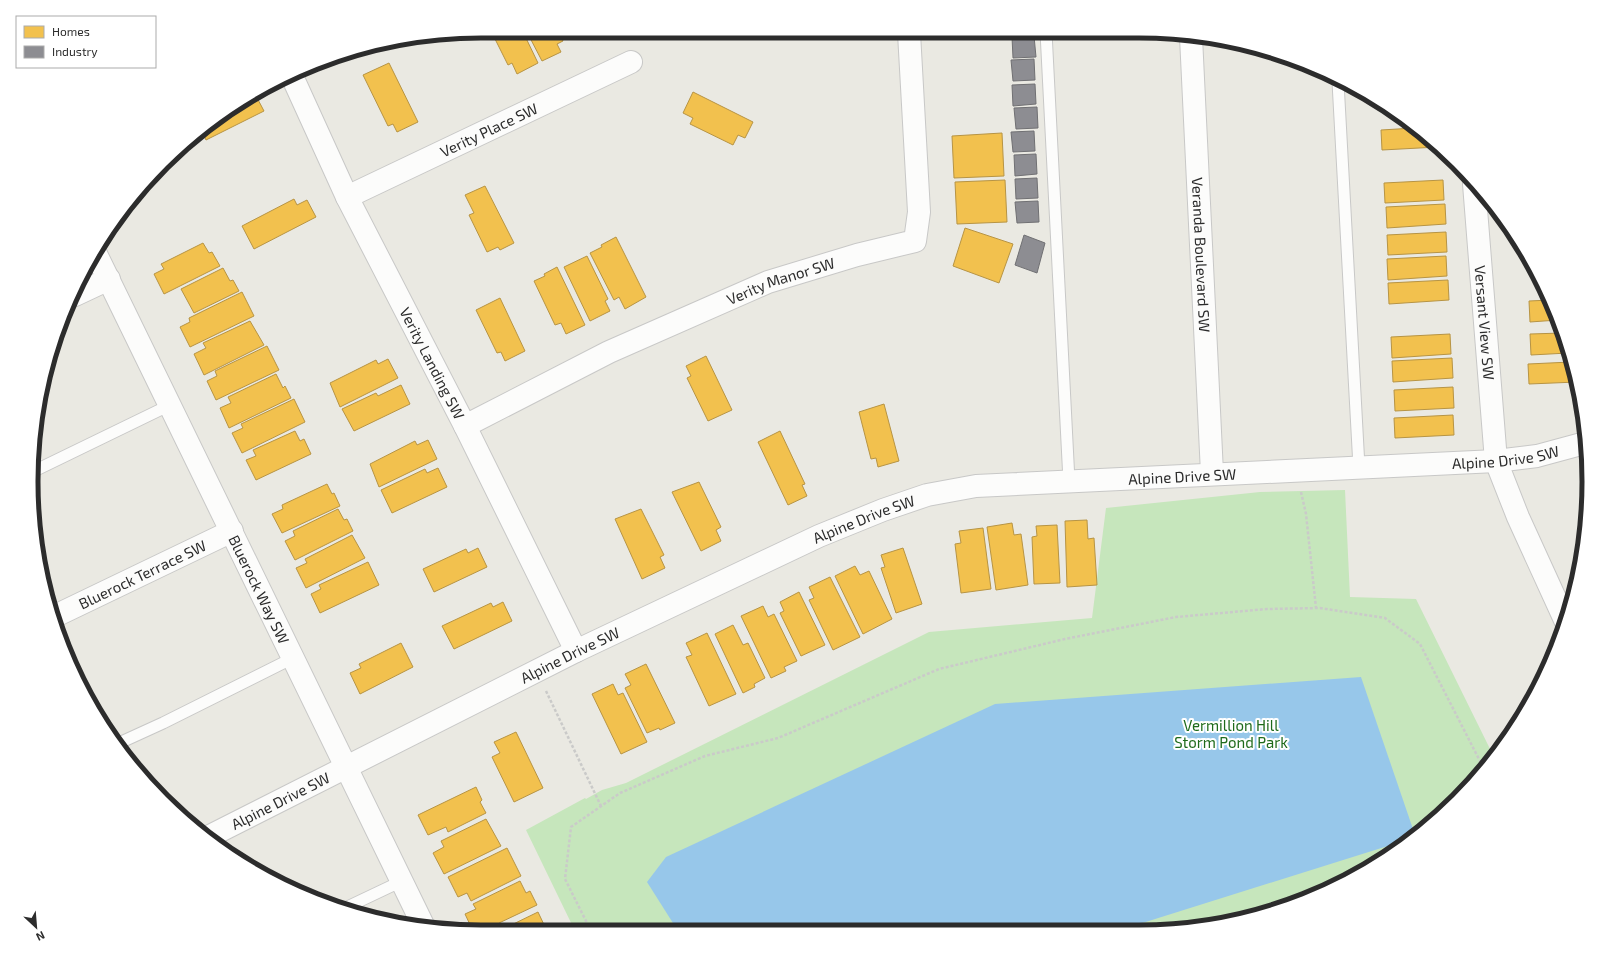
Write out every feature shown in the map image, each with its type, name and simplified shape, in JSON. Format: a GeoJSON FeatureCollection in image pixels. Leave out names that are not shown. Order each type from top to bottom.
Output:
{"type":"FeatureCollection","features":[{"type":"Feature","properties":{"kind":"street","name":"Verity Manor SW"},"geometry":{"type":"LineString","coordinates":[[465,426],[609,352],[768,282],[857,255],[915,241],[919,212],[909,38]]}},
{"type":"Feature","properties":{"kind":"street","name":"Veranda Boulevard SW"},"geometry":{"type":"LineString","coordinates":[[1191,41],[1212,473]]}},
{"type":"Feature","properties":{"kind":"street","name":"Verity Place SW"},"geometry":{"type":"LineString","coordinates":[[347,197],[631,62]]}},
{"type":"Feature","properties":{"kind":"street","name":"Verity Landing SW"},"geometry":{"type":"LineString","coordinates":[[294,80],[347,197],[465,426],[576,651]]}},
{"type":"Feature","properties":{"kind":"street","name":"Versant View SW"},"geometry":{"type":"LineString","coordinates":[[1475,192],[1496,461],[1518,517],[1562,613]]}},
{"type":"Feature","properties":{"kind":"street","name":"Bluerock Way SW"},"geometry":{"type":"LineString","coordinates":[[98,258],[421,920]]}},
{"type":"Feature","properties":{"kind":"street"},"geometry":{"type":"LineString","coordinates":[[81,292],[109,279]]}},
{"type":"Feature","properties":{"kind":"street","name":"Alpine Drive SW"},"geometry":{"type":"LineString","coordinates":[[214,834],[345,766],[397,742],[576,651],[812,540],[883,510],[927,495],[976,486],[1212,473],[1496,461],[1537,456],[1580,444]]}},
{"type":"Feature","properties":{"kind":"street","name":"Bluerock Terrace SW"},"geometry":{"type":"LineString","coordinates":[[59,614],[232,531]]}},
{"type":"Feature","properties":{"kind":"lane"},"geometry":{"type":"LineString","coordinates":[[1046,38],[1069,481]]}},
{"type":"Feature","properties":{"kind":"lane"},"geometry":{"type":"LineString","coordinates":[[1338,86],[1359,467]]}},
{"type":"Feature","properties":{"kind":"lane"},"geometry":{"type":"LineString","coordinates":[[38,469],[170,406]]}},
{"type":"Feature","properties":{"kind":"lane"},"geometry":{"type":"LineString","coordinates":[[123,741],[163,723],[293,658]]}},
{"type":"Feature","properties":{"kind":"lane"},"geometry":{"type":"LineString","coordinates":[[351,905],[402,881]]}},
{"type":"Feature","properties":{"kind":"path"},"geometry":{"type":"LineString","coordinates":[[1296,469],[1306,514],[1316,608]]}},
{"type":"Feature","properties":{"kind":"path"},"geometry":{"type":"LineString","coordinates":[[588,925],[565,880],[571,827],[620,793],[705,756],[778,738],[939,669],[1065,639],[1176,617],[1267,609],[1316,608],[1385,618],[1420,644],[1480,763]]}},
{"type":"Feature","properties":{"kind":"path"},"geometry":{"type":"LineString","coordinates":[[536,671],[602,806]]}},
{"type":"Feature","properties":{"kind":"green space","name":"Vermillion Hill Storm Pond Park"},"geometry":{"type":"Polygon","coordinates":[[[1345,490],[1350,597],[1416,599],[1491,750],[1472,774],[1431,815],[1385,850],[1360,866],[1308,891],[1253,910],[1196,921],[1168,924],[572,925],[526,830],[585,798],[586,799],[602,790],[626,783],[929,632],[1092,618],[1106,508],[1260,492],[1345,490]]]}},
{"type":"Feature","properties":{"kind":"water"},"geometry":{"type":"Polygon","coordinates":[[[1361,677],[1413,829],[1392,845],[1136,925],[674,925],[647,882],[666,857],[995,704],[1361,677]]]}},
{"type":"Feature","properties":{"kind":"building: Homes"},"geometry":{"type":"Polygon","coordinates":[[[494,38],[526,38],[538,63],[517,74],[512,63],[508,65],[494,38]]]}},
{"type":"Feature","properties":{"kind":"building: Homes"},"geometry":{"type":"Polygon","coordinates":[[[530,38],[562,38],[563,41],[557,44],[561,52],[542,61],[530,38]]]}},
{"type":"Feature","properties":{"kind":"building: Homes"},"geometry":{"type":"Polygon","coordinates":[[[389,63],[418,122],[397,132],[393,124],[388,126],[363,75],[389,63]]]}},
{"type":"Feature","properties":{"kind":"building: Homes"},"geometry":{"type":"Polygon","coordinates":[[[693,92],[753,122],[745,138],[738,135],[733,145],[690,124],[693,118],[683,113],[693,92]]]}},
{"type":"Feature","properties":{"kind":"building: Homes"},"geometry":{"type":"Polygon","coordinates":[[[257,99],[264,111],[206,140],[204,136],[257,99]]]}},
{"type":"Feature","properties":{"kind":"building: Homes"},"geometry":{"type":"Polygon","coordinates":[[[1406,128],[1430,147],[1382,150],[1381,130],[1406,128]]]}},
{"type":"Feature","properties":{"kind":"building: Homes"},"geometry":{"type":"Polygon","coordinates":[[[1002,133],[1004,176],[954,178],[952,136],[1002,133]]]}},
{"type":"Feature","properties":{"kind":"building: Homes"},"geometry":{"type":"Polygon","coordinates":[[[1005,180],[1007,222],[957,224],[955,182],[1005,180]]]}},
{"type":"Feature","properties":{"kind":"building: Homes"},"geometry":{"type":"Polygon","coordinates":[[[1443,180],[1444,200],[1385,203],[1384,183],[1443,180]]]}},
{"type":"Feature","properties":{"kind":"building: Homes"},"geometry":{"type":"Polygon","coordinates":[[[485,186],[514,243],[500,250],[498,247],[487,252],[469,215],[474,213],[465,195],[485,186]]]}},
{"type":"Feature","properties":{"kind":"building: Homes"},"geometry":{"type":"Polygon","coordinates":[[[294,199],[297,205],[307,200],[316,217],[254,249],[242,226],[294,199]]]}},
{"type":"Feature","properties":{"kind":"building: Homes"},"geometry":{"type":"Polygon","coordinates":[[[1445,204],[1446,224],[1387,228],[1386,207],[1445,204]]]}},
{"type":"Feature","properties":{"kind":"building: Homes"},"geometry":{"type":"Polygon","coordinates":[[[965,228],[1013,244],[999,283],[953,266],[965,228]]]}},
{"type":"Feature","properties":{"kind":"building: Homes"},"geometry":{"type":"Polygon","coordinates":[[[1446,232],[1447,252],[1388,255],[1387,235],[1446,232]]]}},
{"type":"Feature","properties":{"kind":"building: Homes"},"geometry":{"type":"Polygon","coordinates":[[[616,237],[646,297],[625,309],[619,297],[614,300],[590,253],[616,237]]]}},
{"type":"Feature","properties":{"kind":"building: Homes"},"geometry":{"type":"Polygon","coordinates":[[[203,243],[209,253],[212,252],[220,266],[164,294],[154,274],[164,269],[161,264],[203,243]]]}},
{"type":"Feature","properties":{"kind":"building: Homes"},"geometry":{"type":"Polygon","coordinates":[[[587,256],[608,299],[605,301],[610,311],[590,321],[564,267],[587,256]]]}},
{"type":"Feature","properties":{"kind":"building: Homes"},"geometry":{"type":"Polygon","coordinates":[[[1446,256],[1447,276],[1388,280],[1387,259],[1446,256]]]}},
{"type":"Feature","properties":{"kind":"building: Homes"},"geometry":{"type":"Polygon","coordinates":[[[557,267],[585,325],[566,334],[561,323],[555,325],[534,281],[545,276],[544,274],[557,267]]]}},
{"type":"Feature","properties":{"kind":"building: Homes"},"geometry":{"type":"Polygon","coordinates":[[[223,268],[230,281],[233,280],[239,291],[194,313],[181,289],[223,268]]]}},
{"type":"Feature","properties":{"kind":"building: Homes"},"geometry":{"type":"Polygon","coordinates":[[[1448,280],[1449,300],[1389,304],[1388,283],[1448,280]]]}},
{"type":"Feature","properties":{"kind":"building: Homes"},"geometry":{"type":"Polygon","coordinates":[[[242,292],[254,316],[190,347],[180,327],[190,322],[189,318],[242,292]]]}},
{"type":"Feature","properties":{"kind":"building: Homes"},"geometry":{"type":"Polygon","coordinates":[[[500,298],[525,351],[505,361],[501,352],[497,353],[476,310],[500,298]]]}},
{"type":"Feature","properties":{"kind":"building: Homes"},"geometry":{"type":"Polygon","coordinates":[[[1543,300],[1551,320],[1530,322],[1529,301],[1543,300]]]}},
{"type":"Feature","properties":{"kind":"building: Homes"},"geometry":{"type":"Polygon","coordinates":[[[250,321],[264,345],[204,375],[194,354],[206,348],[203,343],[250,321]]]}},
{"type":"Feature","properties":{"kind":"building: Homes"},"geometry":{"type":"Polygon","coordinates":[[[1556,333],[1563,353],[1531,355],[1530,334],[1556,333]]]}},
{"type":"Feature","properties":{"kind":"building: Homes"},"geometry":{"type":"Polygon","coordinates":[[[1450,334],[1451,354],[1392,358],[1391,337],[1450,334]]]}},
{"type":"Feature","properties":{"kind":"building: Homes"},"geometry":{"type":"Polygon","coordinates":[[[267,346],[279,370],[216,400],[207,381],[217,376],[215,371],[267,346]]]}},
{"type":"Feature","properties":{"kind":"building: Homes"},"geometry":{"type":"Polygon","coordinates":[[[706,356],[732,410],[708,421],[687,378],[691,376],[686,366],[706,356]]]}},
{"type":"Feature","properties":{"kind":"building: Homes"},"geometry":{"type":"Polygon","coordinates":[[[1452,358],[1453,378],[1393,382],[1392,361],[1452,358]]]}},
{"type":"Feature","properties":{"kind":"building: Homes"},"geometry":{"type":"Polygon","coordinates":[[[388,359],[398,378],[340,407],[330,383],[376,360],[378,364],[388,359]]]}},
{"type":"Feature","properties":{"kind":"building: Homes"},"geometry":{"type":"Polygon","coordinates":[[[1565,362],[1570,382],[1529,384],[1528,364],[1565,362]]]}},
{"type":"Feature","properties":{"kind":"building: Homes"},"geometry":{"type":"Polygon","coordinates":[[[276,374],[283,388],[285,386],[291,398],[229,428],[220,408],[231,403],[228,397],[276,374]]]}},
{"type":"Feature","properties":{"kind":"building: Homes"},"geometry":{"type":"Polygon","coordinates":[[[401,385],[410,404],[354,431],[342,409],[376,393],[378,396],[401,385]]]}},
{"type":"Feature","properties":{"kind":"building: Homes"},"geometry":{"type":"Polygon","coordinates":[[[1453,387],[1454,408],[1395,411],[1394,390],[1453,387]]]}},
{"type":"Feature","properties":{"kind":"building: Homes"},"geometry":{"type":"Polygon","coordinates":[[[294,399],[305,422],[242,453],[232,433],[243,428],[241,424],[294,399]]]}},
{"type":"Feature","properties":{"kind":"building: Homes"},"geometry":{"type":"Polygon","coordinates":[[[884,404],[899,461],[878,467],[876,458],[871,459],[859,412],[884,404]]]}},
{"type":"Feature","properties":{"kind":"building: Homes"},"geometry":{"type":"Polygon","coordinates":[[[1453,415],[1454,435],[1395,438],[1394,418],[1453,415]]]}},
{"type":"Feature","properties":{"kind":"building: Homes"},"geometry":{"type":"Polygon","coordinates":[[[295,431],[300,441],[304,439],[311,454],[256,480],[246,460],[256,456],[253,450],[295,431]]]}},
{"type":"Feature","properties":{"kind":"building: Homes"},"geometry":{"type":"Polygon","coordinates":[[[780,431],[805,484],[802,485],[807,496],[788,505],[758,442],[780,431]]]}},
{"type":"Feature","properties":{"kind":"building: Homes"},"geometry":{"type":"Polygon","coordinates":[[[428,440],[437,459],[379,487],[370,464],[415,441],[417,445],[428,440]]]}},
{"type":"Feature","properties":{"kind":"building: Homes"},"geometry":{"type":"Polygon","coordinates":[[[438,468],[447,487],[392,513],[381,490],[425,469],[427,473],[438,468]]]}},
{"type":"Feature","properties":{"kind":"building: Homes"},"geometry":{"type":"Polygon","coordinates":[[[699,482],[721,527],[716,530],[721,541],[701,551],[672,492],[699,482]]]}},
{"type":"Feature","properties":{"kind":"building: Homes"},"geometry":{"type":"Polygon","coordinates":[[[327,484],[332,494],[334,493],[340,506],[282,533],[272,514],[283,509],[282,505],[327,484]]]}},
{"type":"Feature","properties":{"kind":"building: Homes"},"geometry":{"type":"Polygon","coordinates":[[[338,509],[344,520],[347,519],[353,531],[295,560],[285,541],[295,536],[293,531],[338,509]]]}},
{"type":"Feature","properties":{"kind":"building: Homes"},"geometry":{"type":"Polygon","coordinates":[[[641,509],[664,555],[660,557],[665,568],[642,579],[615,519],[641,509]]]}},
{"type":"Feature","properties":{"kind":"building: Homes"},"geometry":{"type":"Polygon","coordinates":[[[1087,520],[1088,539],[1094,538],[1097,585],[1067,587],[1065,521],[1087,520]]]}},
{"type":"Feature","properties":{"kind":"building: Homes"},"geometry":{"type":"Polygon","coordinates":[[[1012,523],[1014,535],[1021,534],[1028,585],[996,590],[987,527],[1012,523]]]}},
{"type":"Feature","properties":{"kind":"building: Homes"},"geometry":{"type":"Polygon","coordinates":[[[1057,525],[1060,583],[1034,584],[1032,537],[1037,536],[1036,526],[1057,525]]]}},
{"type":"Feature","properties":{"kind":"building: Homes"},"geometry":{"type":"Polygon","coordinates":[[[983,528],[991,589],[961,593],[955,544],[961,543],[959,531],[983,528]]]}},
{"type":"Feature","properties":{"kind":"building: Homes"},"geometry":{"type":"Polygon","coordinates":[[[352,535],[365,558],[306,588],[296,568],[307,563],[305,559],[352,535]]]}},
{"type":"Feature","properties":{"kind":"building: Homes"},"geometry":{"type":"Polygon","coordinates":[[[478,548],[487,567],[434,592],[423,569],[466,549],[468,553],[478,548]]]}},
{"type":"Feature","properties":{"kind":"building: Homes"},"geometry":{"type":"Polygon","coordinates":[[[903,548],[922,604],[896,613],[881,568],[885,567],[881,555],[903,548]]]}},
{"type":"Feature","properties":{"kind":"building: Homes"},"geometry":{"type":"Polygon","coordinates":[[[368,562],[379,585],[320,613],[311,594],[321,589],[319,585],[368,562]]]}},
{"type":"Feature","properties":{"kind":"building: Homes"},"geometry":{"type":"Polygon","coordinates":[[[855,566],[860,575],[869,571],[892,619],[863,634],[835,576],[855,566]]]}},
{"type":"Feature","properties":{"kind":"building: Homes"},"geometry":{"type":"Polygon","coordinates":[[[830,577],[860,637],[833,650],[809,600],[814,598],[809,587],[830,577]]]}},
{"type":"Feature","properties":{"kind":"building: Homes"},"geometry":{"type":"Polygon","coordinates":[[[799,592],[825,645],[801,656],[780,613],[784,611],[780,602],[799,592]]]}},
{"type":"Feature","properties":{"kind":"building: Homes"},"geometry":{"type":"Polygon","coordinates":[[[503,602],[512,621],[454,649],[442,626],[491,603],[493,607],[503,602]]]}},
{"type":"Feature","properties":{"kind":"building: Homes"},"geometry":{"type":"Polygon","coordinates":[[[763,606],[768,617],[774,614],[797,661],[784,667],[786,671],[771,678],[741,616],[763,606]]]}},
{"type":"Feature","properties":{"kind":"building: Homes"},"geometry":{"type":"Polygon","coordinates":[[[733,625],[743,645],[748,643],[765,678],[754,684],[755,687],[743,693],[715,634],[733,625]]]}},
{"type":"Feature","properties":{"kind":"building: Homes"},"geometry":{"type":"Polygon","coordinates":[[[707,633],[736,694],[709,706],[686,657],[692,655],[686,643],[707,633]]]}},
{"type":"Feature","properties":{"kind":"building: Homes"},"geometry":{"type":"Polygon","coordinates":[[[401,643],[413,667],[360,694],[350,673],[361,668],[359,664],[401,643]]]}},
{"type":"Feature","properties":{"kind":"building: Homes"},"geometry":{"type":"Polygon","coordinates":[[[646,664],[675,723],[660,730],[659,728],[647,733],[625,688],[631,685],[625,674],[646,664]]]}},
{"type":"Feature","properties":{"kind":"building: Homes"},"geometry":{"type":"Polygon","coordinates":[[[613,684],[618,695],[623,693],[647,742],[621,754],[592,694],[613,684]]]}},
{"type":"Feature","properties":{"kind":"building: Homes"},"geometry":{"type":"Polygon","coordinates":[[[516,732],[543,788],[514,802],[492,757],[500,753],[494,742],[516,732]]]}},
{"type":"Feature","properties":{"kind":"building: Homes"},"geometry":{"type":"Polygon","coordinates":[[[476,787],[482,800],[480,802],[486,813],[448,832],[446,827],[428,835],[418,815],[476,787]]]}},
{"type":"Feature","properties":{"kind":"building: Homes"},"geometry":{"type":"Polygon","coordinates":[[[486,819],[501,846],[444,874],[433,853],[444,847],[441,841],[486,819]]]}},
{"type":"Feature","properties":{"kind":"building: Homes"},"geometry":{"type":"Polygon","coordinates":[[[507,848],[521,876],[471,901],[467,893],[458,897],[448,877],[507,848]]]}},
{"type":"Feature","properties":{"kind":"building: Homes"},"geometry":{"type":"Polygon","coordinates":[[[520,881],[526,893],[530,891],[537,905],[499,923],[500,925],[482,925],[470,925],[465,914],[476,909],[473,904],[520,881]]]}},
{"type":"Feature","properties":{"kind":"building: Homes"},"geometry":{"type":"Polygon","coordinates":[[[538,912],[544,925],[511,925],[538,912]]]}},
{"type":"Feature","properties":{"kind":"building: Industry"},"geometry":{"type":"Polygon","coordinates":[[[1012,38],[1034,38],[1036,57],[1013,58],[1012,38]]]}},
{"type":"Feature","properties":{"kind":"building: Industry"},"geometry":{"type":"Polygon","coordinates":[[[1034,59],[1035,80],[1013,81],[1011,60],[1034,59]]]}},
{"type":"Feature","properties":{"kind":"building: Industry"},"geometry":{"type":"Polygon","coordinates":[[[1035,84],[1036,104],[1013,106],[1012,85],[1035,84]]]}},
{"type":"Feature","properties":{"kind":"building: Industry"},"geometry":{"type":"Polygon","coordinates":[[[1037,107],[1038,128],[1016,129],[1014,108],[1037,107]]]}},
{"type":"Feature","properties":{"kind":"building: Industry"},"geometry":{"type":"Polygon","coordinates":[[[1034,131],[1035,151],[1013,152],[1011,132],[1034,131]]]}},
{"type":"Feature","properties":{"kind":"building: Industry"},"geometry":{"type":"Polygon","coordinates":[[[1036,154],[1037,174],[1015,176],[1014,155],[1036,154]]]}},
{"type":"Feature","properties":{"kind":"building: Industry"},"geometry":{"type":"Polygon","coordinates":[[[1037,178],[1038,198],[1016,199],[1015,179],[1037,178]]]}},
{"type":"Feature","properties":{"kind":"building: Industry"},"geometry":{"type":"Polygon","coordinates":[[[1038,201],[1039,222],[1017,223],[1015,202],[1038,201]]]}},
{"type":"Feature","properties":{"kind":"building: Industry"},"geometry":{"type":"Polygon","coordinates":[[[1024,235],[1045,243],[1037,273],[1015,265],[1024,235]]]}}]}
